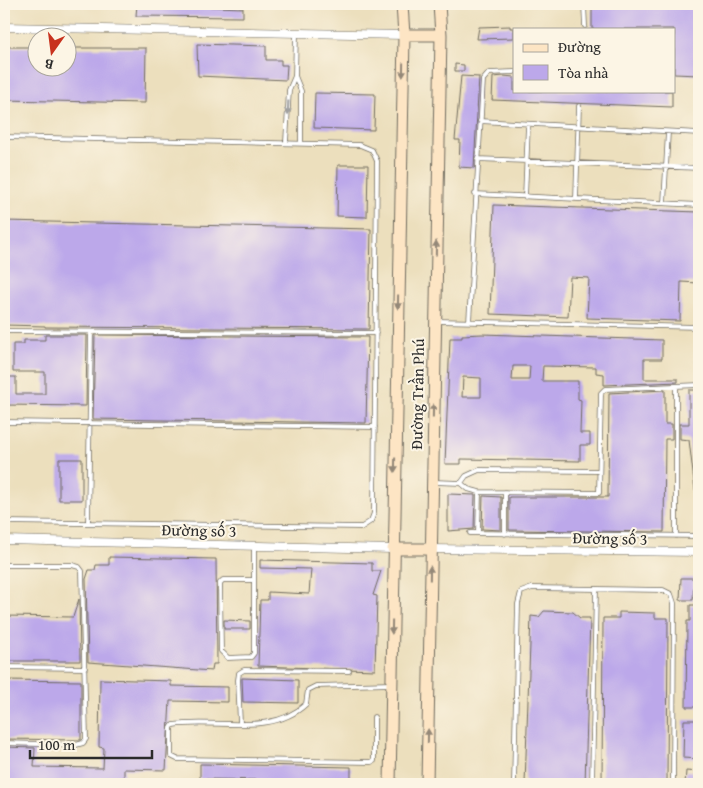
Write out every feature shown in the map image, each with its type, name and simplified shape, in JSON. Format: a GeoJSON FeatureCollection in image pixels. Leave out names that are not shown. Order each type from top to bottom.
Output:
{"type":"FeatureCollection","features":[{"type":"Feature","properties":{"kind":"main road","name":"Đường Trần Phú"},"geometry":{"type":"LineString","coordinates":[[390,784],[404,34],[402,4]]}},
{"type":"Feature","properties":{"kind":"main road","name":"Đường Trần Phú"},"geometry":{"type":"LineString","coordinates":[[427,784],[441,36],[439,4]]}},
{"type":"Feature","properties":{"kind":"main road"},"geometry":{"type":"LineString","coordinates":[[404,34],[441,36]]}},
{"type":"Feature","properties":{"kind":"main road"},"geometry":{"type":"LineString","coordinates":[[393,549],[430,550]]}},
{"type":"Feature","properties":{"kind":"street"},"geometry":{"type":"LineString","coordinates":[[4,28],[296,34],[404,34]]}},
{"type":"Feature","properties":{"kind":"street","name":"Đường số 3"},"geometry":{"type":"LineString","coordinates":[[4,540],[254,544],[393,549]]}},
{"type":"Feature","properties":{"kind":"street","name":"Đường số 3"},"geometry":{"type":"LineString","coordinates":[[430,550],[699,552]]}},
{"type":"Feature","properties":{"kind":"lane"},"geometry":{"type":"LineString","coordinates":[[350,4],[367,4]]}},
{"type":"Feature","properties":{"kind":"lane"},"geometry":{"type":"LineString","coordinates":[[584,4],[585,26]]}},
{"type":"Feature","properties":{"kind":"lane"},"geometry":{"type":"LineString","coordinates":[[286,142],[289,90],[295,76],[296,34]]}},
{"type":"Feature","properties":{"kind":"lane"},"geometry":{"type":"LineString","coordinates":[[469,322],[477,159],[484,76],[489,73],[513,72]]}},
{"type":"Feature","properties":{"kind":"lane"},"geometry":{"type":"LineString","coordinates":[[295,76],[301,91],[301,142]]}},
{"type":"Feature","properties":{"kind":"lane"},"geometry":{"type":"LineString","coordinates":[[576,199],[579,106]]}},
{"type":"Feature","properties":{"kind":"lane"},"geometry":{"type":"LineString","coordinates":[[480,122],[699,133]]}},
{"type":"Feature","properties":{"kind":"lane"},"geometry":{"type":"LineString","coordinates":[[526,197],[528,125]]}},
{"type":"Feature","properties":{"kind":"lane"},"geometry":{"type":"LineString","coordinates":[[664,203],[668,132]]}},
{"type":"Feature","properties":{"kind":"lane"},"geometry":{"type":"LineString","coordinates":[[4,137],[301,142],[360,145],[372,150],[377,161],[374,513],[371,521],[362,527],[4,522]]}},
{"type":"Feature","properties":{"kind":"lane"},"geometry":{"type":"LineString","coordinates":[[477,159],[699,168]]}},
{"type":"Feature","properties":{"kind":"lane"},"geometry":{"type":"LineString","coordinates":[[475,194],[699,205]]}},
{"type":"Feature","properties":{"kind":"lane"},"geometry":{"type":"LineString","coordinates":[[435,321],[699,327]]}},
{"type":"Feature","properties":{"kind":"lane"},"geometry":{"type":"LineString","coordinates":[[4,332],[376,333]]}},
{"type":"Feature","properties":{"kind":"lane"},"geometry":{"type":"LineString","coordinates":[[88,523],[91,332]]}},
{"type":"Feature","properties":{"kind":"lane"},"geometry":{"type":"LineString","coordinates":[[432,482],[461,482],[468,489],[479,492],[599,493],[601,393],[605,389],[699,385]]}},
{"type":"Feature","properties":{"kind":"lane"},"geometry":{"type":"LineString","coordinates":[[676,386],[676,536]]}},
{"type":"Feature","properties":{"kind":"lane"},"geometry":{"type":"LineString","coordinates":[[4,422],[375,427]]}},
{"type":"Feature","properties":{"kind":"lane"},"geometry":{"type":"LineString","coordinates":[[461,482],[466,476],[479,470],[599,471]]}},
{"type":"Feature","properties":{"kind":"lane"},"geometry":{"type":"LineString","coordinates":[[478,533],[479,492]]}},
{"type":"Feature","properties":{"kind":"lane"},"geometry":{"type":"LineString","coordinates":[[504,534],[505,492]]}},
{"type":"Feature","properties":{"kind":"lane"},"geometry":{"type":"LineString","coordinates":[[470,533],[699,536]]}},
{"type":"Feature","properties":{"kind":"lane"},"geometry":{"type":"LineString","coordinates":[[254,544],[254,580],[253,656],[228,658],[222,651],[220,583],[223,580],[254,580]]}},
{"type":"Feature","properties":{"kind":"lane"},"geometry":{"type":"LineString","coordinates":[[4,565],[72,565],[79,567],[82,571],[86,739],[83,743],[4,743]]}},
{"type":"Feature","properties":{"kind":"lane"},"geometry":{"type":"LineString","coordinates":[[514,784],[518,604],[521,592],[532,588],[663,590],[671,594],[674,603],[672,784]]}},
{"type":"Feature","properties":{"kind":"lane"},"geometry":{"type":"LineString","coordinates":[[592,784],[596,589]]}},
{"type":"Feature","properties":{"kind":"lane"},"geometry":{"type":"LineString","coordinates":[[4,667],[85,668]]}},
{"type":"Feature","properties":{"kind":"lane"},"geometry":{"type":"LineString","coordinates":[[240,723],[238,680],[239,673],[244,670],[349,672]]}},
{"type":"Feature","properties":{"kind":"lane"},"geometry":{"type":"LineString","coordinates":[[374,717],[374,761],[371,762],[177,759],[171,756],[173,725],[280,720],[306,704],[308,690],[316,686],[392,684]]}},
{"type":"Feature","properties":{"kind":"lane"},"geometry":{"type":"LineString","coordinates":[[131,784],[138,782],[272,784]]}},
{"type":"Feature","properties":{"kind":"building"},"geometry":{"type":"Polygon","coordinates":[[[137,4],[243,8],[243,17],[136,16],[137,4]]]}},
{"type":"Feature","properties":{"kind":"building"},"geometry":{"type":"Polygon","coordinates":[[[592,4],[699,4],[699,75],[676,74],[676,28],[592,28],[592,4]]]}},
{"type":"Feature","properties":{"kind":"building"},"geometry":{"type":"Polygon","coordinates":[[[510,26],[510,28],[513,28],[513,38],[477,39],[479,27],[510,26]]]}},
{"type":"Feature","properties":{"kind":"building"},"geometry":{"type":"Polygon","coordinates":[[[197,44],[266,46],[266,60],[281,60],[281,65],[287,65],[286,80],[198,76],[197,44]]]}},
{"type":"Feature","properties":{"kind":"building"},"geometry":{"type":"Polygon","coordinates":[[[4,47],[28,47],[28,78],[78,78],[78,48],[146,48],[145,103],[4,100],[4,47]]]}},
{"type":"Feature","properties":{"kind":"building"},"geometry":{"type":"Polygon","coordinates":[[[455,64],[464,65],[464,71],[455,71],[455,64]]]}},
{"type":"Feature","properties":{"kind":"building"},"geometry":{"type":"Polygon","coordinates":[[[461,76],[479,77],[474,168],[459,167],[460,140],[455,140],[461,76]]]}},
{"type":"Feature","properties":{"kind":"building"},"geometry":{"type":"Polygon","coordinates":[[[493,77],[513,77],[513,92],[672,92],[672,107],[492,100],[493,77]]]}},
{"type":"Feature","properties":{"kind":"building"},"geometry":{"type":"Polygon","coordinates":[[[315,93],[375,94],[374,130],[314,128],[315,93]]]}},
{"type":"Feature","properties":{"kind":"building"},"geometry":{"type":"Polygon","coordinates":[[[338,165],[368,165],[367,217],[337,216],[338,165]]]}},
{"type":"Feature","properties":{"kind":"building"},"geometry":{"type":"Polygon","coordinates":[[[494,205],[699,212],[699,283],[681,282],[680,321],[587,318],[589,278],[570,277],[568,317],[490,314],[494,205]]]}},
{"type":"Feature","properties":{"kind":"building"},"geometry":{"type":"Polygon","coordinates":[[[4,221],[371,229],[369,329],[45,327],[4,325],[4,221]]]}},
{"type":"Feature","properties":{"kind":"building"},"geometry":{"type":"Polygon","coordinates":[[[45,335],[87,335],[86,406],[4,405],[4,377],[16,377],[16,394],[45,394],[45,372],[13,372],[13,344],[24,344],[24,340],[45,340],[45,335]]]}},
{"type":"Feature","properties":{"kind":"building"},"geometry":{"type":"Polygon","coordinates":[[[95,335],[368,337],[366,423],[93,419],[95,335]]]}},
{"type":"Feature","properties":{"kind":"building"},"geometry":{"type":"Polygon","coordinates":[[[462,335],[662,340],[662,359],[644,359],[644,379],[678,379],[678,382],[604,385],[604,374],[596,373],[596,367],[543,366],[542,381],[578,381],[578,399],[581,400],[580,433],[590,433],[590,445],[580,445],[580,461],[461,459],[461,464],[445,464],[450,338],[462,338],[462,335]],[[513,366],[512,380],[529,380],[530,366],[513,366]],[[463,377],[462,397],[481,397],[481,378],[463,377]]]}},
{"type":"Feature","properties":{"kind":"building"},"geometry":{"type":"Polygon","coordinates":[[[665,390],[665,424],[672,424],[672,439],[665,439],[664,532],[509,530],[509,497],[608,497],[609,393],[665,390]]]}},
{"type":"Feature","properties":{"kind":"building"},"geometry":{"type":"Polygon","coordinates":[[[689,390],[699,390],[699,490],[695,490],[689,440],[680,439],[680,424],[689,424],[689,390]]]}},
{"type":"Feature","properties":{"kind":"building"},"geometry":{"type":"Polygon","coordinates":[[[59,459],[82,459],[82,500],[59,500],[59,459]]]}},
{"type":"Feature","properties":{"kind":"building"},"geometry":{"type":"Polygon","coordinates":[[[448,494],[475,495],[474,529],[448,531],[448,494]]]}},
{"type":"Feature","properties":{"kind":"building"},"geometry":{"type":"Polygon","coordinates":[[[483,496],[501,497],[501,530],[482,529],[483,496]]]}},
{"type":"Feature","properties":{"kind":"building"},"geometry":{"type":"Polygon","coordinates":[[[109,557],[216,559],[217,664],[213,664],[212,671],[88,662],[86,579],[89,570],[95,570],[96,565],[109,565],[109,557]]]}},
{"type":"Feature","properties":{"kind":"building"},"geometry":{"type":"Polygon","coordinates":[[[260,560],[372,563],[372,571],[381,571],[373,595],[377,596],[375,670],[258,666],[260,600],[268,600],[268,592],[309,594],[311,569],[260,568],[260,560]]]}},
{"type":"Feature","properties":{"kind":"building"},"geometry":{"type":"Polygon","coordinates":[[[681,578],[694,578],[693,600],[680,600],[681,578]]]}},
{"type":"Feature","properties":{"kind":"building"},"geometry":{"type":"Polygon","coordinates":[[[79,599],[80,661],[4,661],[4,616],[73,617],[79,599]]]}},
{"type":"Feature","properties":{"kind":"building"},"geometry":{"type":"Polygon","coordinates":[[[690,605],[699,605],[699,707],[686,707],[687,621],[690,621],[690,605]]]}},
{"type":"Feature","properties":{"kind":"building"},"geometry":{"type":"Polygon","coordinates":[[[544,611],[573,612],[580,618],[590,618],[585,784],[525,784],[531,616],[539,617],[544,611]]]}},
{"type":"Feature","properties":{"kind":"building"},"geometry":{"type":"Polygon","coordinates":[[[619,612],[655,613],[655,618],[668,618],[667,784],[602,784],[603,618],[619,618],[619,612]]]}},
{"type":"Feature","properties":{"kind":"building"},"geometry":{"type":"Polygon","coordinates":[[[224,620],[250,621],[250,629],[224,629],[224,620]]]}},
{"type":"Feature","properties":{"kind":"building"},"geometry":{"type":"Polygon","coordinates":[[[242,678],[298,680],[298,703],[243,702],[242,678]]]}},
{"type":"Feature","properties":{"kind":"building"},"geometry":{"type":"Polygon","coordinates":[[[100,679],[171,681],[171,686],[228,687],[228,702],[170,701],[166,770],[124,769],[124,784],[4,784],[4,747],[35,748],[34,767],[103,768],[104,748],[99,747],[100,679]]]}},
{"type":"Feature","properties":{"kind":"building"},"geometry":{"type":"Polygon","coordinates":[[[4,680],[81,681],[81,740],[4,739],[4,680]]]}},
{"type":"Feature","properties":{"kind":"building"},"geometry":{"type":"Polygon","coordinates":[[[684,720],[699,720],[699,759],[683,758],[684,720]]]}},
{"type":"Feature","properties":{"kind":"building"},"geometry":{"type":"Polygon","coordinates":[[[200,764],[351,767],[351,783],[276,783],[272,780],[200,779],[200,764]]]}},
{"type":"Feature","properties":{"kind":"building"},"geometry":{"type":"Polygon","coordinates":[[[686,771],[699,772],[699,784],[685,784],[686,771]]]}}]}
